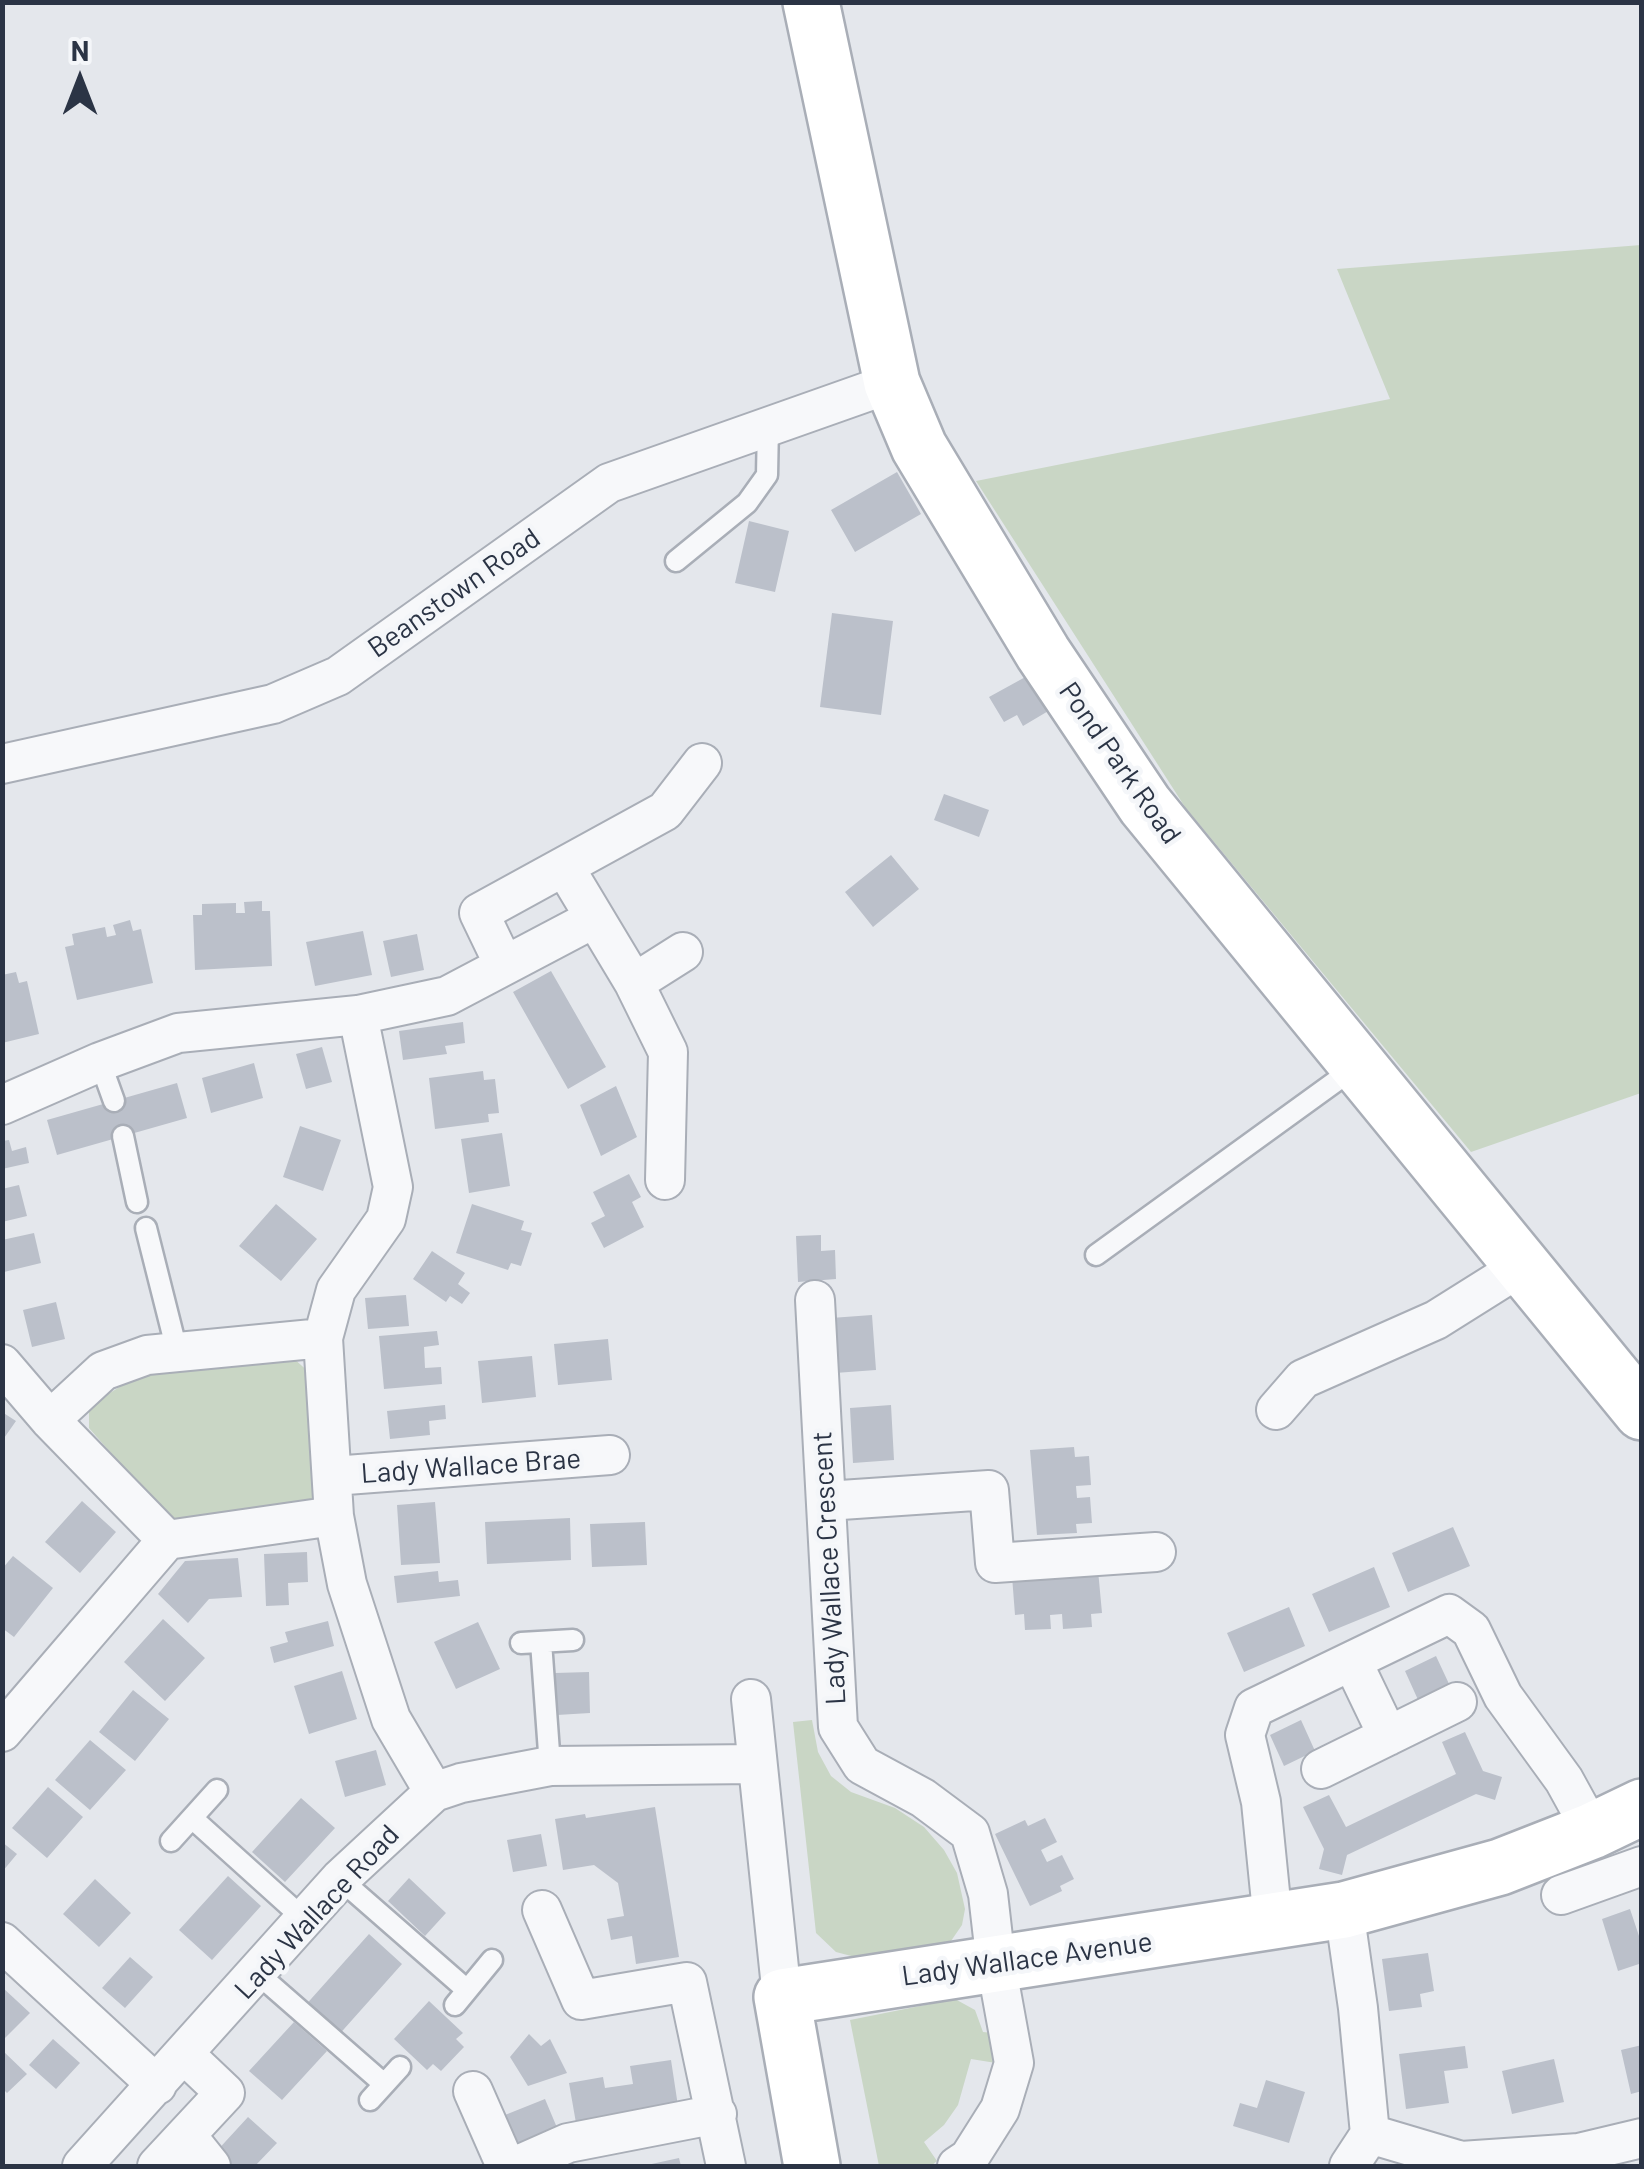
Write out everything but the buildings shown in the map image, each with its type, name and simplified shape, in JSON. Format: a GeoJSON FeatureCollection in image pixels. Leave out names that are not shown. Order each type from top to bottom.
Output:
{"type":"FeatureCollection","features":[{"type":"Feature","properties":{"kind":"main road","name":"Pond Park Road"},"geometry":{"type":"LineString","coordinates":[[811,2],[892,383],[919,447],[1043,653],[1146,805],[1642,1412]]}},
{"type":"Feature","properties":{"kind":"main road","name":"Lady Wallace Avenue"},"geometry":{"type":"LineString","coordinates":[[782,1997],[1344,1910],[1500,1867],[1642,1807]]}},
{"type":"Feature","properties":{"kind":"main road"},"geometry":{"type":"LineString","coordinates":[[782,1997],[812,2166]]}},
{"type":"Feature","properties":{"kind":"street","name":"Beanstown Road"},"geometry":{"type":"LineString","coordinates":[[2,764],[273,704],[338,676],[610,483],[892,383]]}},
{"type":"Feature","properties":{"kind":"street"},"geometry":{"type":"LineString","coordinates":[[504,965],[479,913],[665,812],[702,762]]}},
{"type":"Feature","properties":{"kind":"street"},"geometry":{"type":"LineString","coordinates":[[564,868],[634,983],[668,1052],[665,1180]]}},
{"type":"Feature","properties":{"kind":"street"},"geometry":{"type":"LineString","coordinates":[[2,1105],[178,1033],[358,1015],[447,996],[593,918]]}},
{"type":"Feature","properties":{"kind":"street"},"geometry":{"type":"LineString","coordinates":[[634,983],[683,952]]}},
{"type":"Feature","properties":{"kind":"street","name":"Lady Wallace Brae"},"geometry":{"type":"LineString","coordinates":[[358,1015],[393,1187],[386,1218],[336,1290],[323,1338],[334,1516],[348,1584],[391,1719],[434,1792]]}},
{"type":"Feature","properties":{"kind":"street"},"geometry":{"type":"LineString","coordinates":[[1276,1410],[1303,1380],[1436,1320],[1522,1266]]}},
{"type":"Feature","properties":{"kind":"street","name":"Lady Wallace Crescent"},"geometry":{"type":"LineString","coordinates":[[816,1300],[838,1727],[862,1765],[923,1798],[970,1833],[988,1894],[1014,2062],[1000,2109],[970,2158],[957,2166]]}},
{"type":"Feature","properties":{"kind":"street"},"geometry":{"type":"LineString","coordinates":[[50,1420],[104,1371],[147,1356],[323,1338]]}},
{"type":"Feature","properties":{"kind":"street"},"geometry":{"type":"LineString","coordinates":[[2,1364],[50,1420],[166,1540]]}},
{"type":"Feature","properties":{"kind":"street","name":"Lady Wallace Brae"},"geometry":{"type":"LineString","coordinates":[[333,1476],[610,1456]]}},
{"type":"Feature","properties":{"kind":"street"},"geometry":{"type":"LineString","coordinates":[[826,1500],[989,1490],[995,1562],[1156,1552]]}},
{"type":"Feature","properties":{"kind":"street"},"geometry":{"type":"LineString","coordinates":[[2,1732],[166,1540],[334,1516]]}},
{"type":"Feature","properties":{"kind":"street"},"geometry":{"type":"LineString","coordinates":[[1273,1922],[1261,1802],[1245,1736],[1254,1708],[1449,1614],[1471,1630],[1503,1696],[1564,1780],[1592,1831]]}},
{"type":"Feature","properties":{"kind":"street"},"geometry":{"type":"LineString","coordinates":[[1352,1661],[1388,1736]]}},
{"type":"Feature","properties":{"kind":"street"},"geometry":{"type":"LineString","coordinates":[[751,1699],[782,1997]]}},
{"type":"Feature","properties":{"kind":"street"},"geometry":{"type":"LineString","coordinates":[[1321,1769],[1457,1702]]}},
{"type":"Feature","properties":{"kind":"street","name":"Lady Wallace Road"},"geometry":{"type":"LineString","coordinates":[[135,2166],[94,2153],[340,1879],[434,1792],[460,1783],[550,1766],[757,1764]]}},
{"type":"Feature","properties":{"kind":"street"},"geometry":{"type":"LineString","coordinates":[[1561,1895],[1642,1866]]}},
{"type":"Feature","properties":{"kind":"street"},"geometry":{"type":"LineString","coordinates":[[542,1910],[581,2000],[687,1982],[726,2166]]}},
{"type":"Feature","properties":{"kind":"street"},"geometry":{"type":"LineString","coordinates":[[1344,1910],[1370,2134],[1349,2166]]}},
{"type":"Feature","properties":{"kind":"street"},"geometry":{"type":"LineString","coordinates":[[2,1942],[157,2085]]}},
{"type":"Feature","properties":{"kind":"street"},"geometry":{"type":"LineString","coordinates":[[158,2166],[225,2093],[185,2055]]}},
{"type":"Feature","properties":{"kind":"street"},"geometry":{"type":"LineString","coordinates":[[474,2091],[506,2166]]}},
{"type":"Feature","properties":{"kind":"street"},"geometry":{"type":"LineString","coordinates":[[516,2166],[568,2143],[717,2114]]}},
{"type":"Feature","properties":{"kind":"street"},"geometry":{"type":"LineString","coordinates":[[1370,2134],[1461,2161],[1579,2153],[1642,2138]]}},
{"type":"Feature","properties":{"kind":"street"},"geometry":{"type":"LineString","coordinates":[[186,2136],[211,2166]]}},
{"type":"Feature","properties":{"kind":"lane"},"geometry":{"type":"LineString","coordinates":[[676,562],[746,503],[768,475],[768,425]]}},
{"type":"Feature","properties":{"kind":"lane"},"geometry":{"type":"LineString","coordinates":[[100,1062],[114,1101]]}},
{"type":"Feature","properties":{"kind":"lane"},"geometry":{"type":"LineString","coordinates":[[1096,1256],[1358,1065]]}},
{"type":"Feature","properties":{"kind":"lane"},"geometry":{"type":"LineString","coordinates":[[123,1136],[136,1202]]}},
{"type":"Feature","properties":{"kind":"lane"},"geometry":{"type":"LineString","coordinates":[[146,1228],[177,1350]]}},
{"type":"Feature","properties":{"kind":"lane"},"geometry":{"type":"LineString","coordinates":[[550,1766],[531,1642],[573,1640]]}},
{"type":"Feature","properties":{"kind":"lane"},"geometry":{"type":"LineString","coordinates":[[171,1841],[217,1790]]}},
{"type":"Feature","properties":{"kind":"lane"},"geometry":{"type":"LineString","coordinates":[[192,1818],[304,1919]]}},
{"type":"Feature","properties":{"kind":"lane"},"geometry":{"type":"LineString","coordinates":[[340,1879],[461,1998],[492,1960]]}},
{"type":"Feature","properties":{"kind":"lane"},"geometry":{"type":"LineString","coordinates":[[257,1973],[377,2092],[400,2067]]}},
{"type":"Feature","properties":{"kind":"green space"},"geometry":{"type":"Polygon","coordinates":[[[1641,245],[1641,1093],[1471,1152],[1185,807],[976,481],[1390,399],[1337,269],[1641,245]]]}},
{"type":"Feature","properties":{"kind":"green space"},"geometry":{"type":"Polygon","coordinates":[[[291,1356],[312,1375],[326,1489],[301,1513],[172,1523],[89,1428],[89,1406],[137,1376],[167,1367],[291,1356]]]}},
{"type":"Feature","properties":{"kind":"green space"},"geometry":{"type":"Polygon","coordinates":[[[812,1720],[818,1752],[831,1776],[851,1792],[895,1808],[924,1827],[944,1850],[957,1873],[965,1909],[962,1925],[951,1941],[855,1957],[836,1952],[816,1933],[793,1722],[812,1720]]]}},
{"type":"Feature","properties":{"kind":"green space"},"geometry":{"type":"Polygon","coordinates":[[[955,1999],[975,2010],[983,2032],[993,2033],[996,2063],[971,2059],[958,2105],[944,2125],[924,2142],[937,2161],[931,2166],[879,2166],[850,2020],[955,1999]]]}}]}
